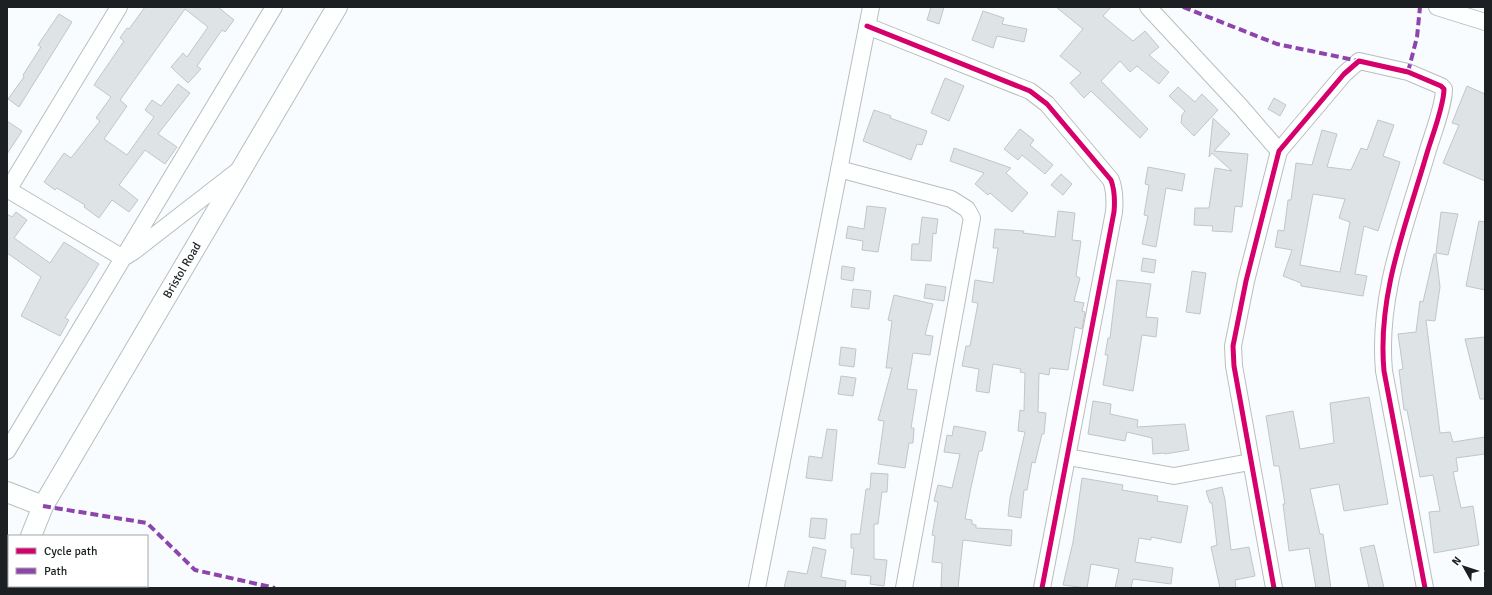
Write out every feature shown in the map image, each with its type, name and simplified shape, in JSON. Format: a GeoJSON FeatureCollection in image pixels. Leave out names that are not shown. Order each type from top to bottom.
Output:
{"type":"FeatureCollection","features":[{"type":"Feature","properties":{"kind":"street"},"geometry":{"type":"LineString","coordinates":[[119,7],[8,189],[123,258]]}},
{"type":"Feature","properties":{"kind":"street"},"geometry":{"type":"LineString","coordinates":[[7,451],[274,7]]}},
{"type":"Feature","properties":{"kind":"street","name":"Bristol Road"},"geometry":{"type":"LineString","coordinates":[[31,535],[43,506],[337,7]]}},
{"type":"Feature","properties":{"kind":"street"},"geometry":{"type":"LineString","coordinates":[[757,588],[866,26],[871,7]]}},
{"type":"Feature","properties":{"kind":"street"},"geometry":{"type":"LineString","coordinates":[[1148,7],[1241,107],[1279,151]]}},
{"type":"Feature","properties":{"kind":"street"},"geometry":{"type":"LineString","coordinates":[[1437,7],[1485,22]]}},
{"type":"Feature","properties":{"kind":"street"},"geometry":{"type":"LineString","coordinates":[[866,26],[1030,91],[1040,97],[1111,180],[1115,196],[1114,212],[1042,588]]}},
{"type":"Feature","properties":{"kind":"street"},"geometry":{"type":"LineString","coordinates":[[1274,588],[1250,462],[1234,366],[1233,346],[1246,281],[1279,151],[1344,74],[1359,61],[1408,72],[1441,86],[1444,89],[1390,278],[1383,335],[1384,371],[1425,588]]}},
{"type":"Feature","properties":{"kind":"street"},"geometry":{"type":"LineString","coordinates":[[123,258],[133,252],[177,216],[242,167]]}},
{"type":"Feature","properties":{"kind":"street"},"geometry":{"type":"LineString","coordinates":[[839,169],[951,199],[967,209],[972,218],[904,588]]}},
{"type":"Feature","properties":{"kind":"street"},"geometry":{"type":"LineString","coordinates":[[1068,457],[1174,476],[1250,462]]}},
{"type":"Feature","properties":{"kind":"street"},"geometry":{"type":"LineString","coordinates":[[7,492],[43,506]]}},
{"type":"Feature","properties":{"kind":"building"},"geometry":{"type":"Polygon","coordinates":[[[145,7],[218,7],[234,20],[225,32],[222,30],[197,66],[201,69],[188,83],[171,67],[183,53],[187,57],[208,27],[185,9],[120,100],[127,106],[104,139],[127,155],[154,117],[145,110],[152,100],[161,106],[178,84],[190,93],[158,134],[177,147],[165,164],[145,150],[119,185],[138,200],[129,212],[112,200],[99,218],[84,207],[85,205],[57,188],[55,190],[44,182],[64,153],[71,158],[100,121],[96,118],[111,97],[94,85],[124,41],[120,38],[127,28],[129,29],[145,7]]]}},
{"type":"Feature","properties":{"kind":"building"},"geometry":{"type":"Polygon","coordinates":[[[931,7],[944,7],[939,24],[927,20],[931,7]]]}},
{"type":"Feature","properties":{"kind":"building"},"geometry":{"type":"Polygon","coordinates":[[[1056,7],[1111,7],[1103,16],[1133,41],[1145,31],[1159,47],[1149,55],[1169,72],[1159,84],[1137,66],[1130,72],[1120,61],[1101,81],[1148,129],[1140,138],[1091,91],[1084,98],[1070,83],[1081,73],[1060,56],[1083,29],[1056,7]]]}},
{"type":"Feature","properties":{"kind":"building"},"geometry":{"type":"Polygon","coordinates":[[[983,11],[1004,18],[1002,24],[1027,29],[1024,42],[997,36],[993,48],[972,40],[983,11]]]}},
{"type":"Feature","properties":{"kind":"building"},"geometry":{"type":"Polygon","coordinates":[[[59,14],[72,22],[19,107],[8,99],[24,77],[23,75],[41,47],[38,45],[59,14]]]}},
{"type":"Feature","properties":{"kind":"building"},"geometry":{"type":"Polygon","coordinates":[[[945,78],[964,86],[949,121],[931,113],[945,78]]]}},
{"type":"Feature","properties":{"kind":"building"},"geometry":{"type":"Polygon","coordinates":[[[1467,86],[1485,94],[1485,181],[1443,163],[1459,125],[1452,123],[1467,86]]]}},
{"type":"Feature","properties":{"kind":"building"},"geometry":{"type":"Polygon","coordinates":[[[1178,87],[1195,102],[1202,94],[1218,110],[1194,136],[1181,123],[1182,115],[1185,111],[1169,96],[1178,87]]]}},
{"type":"Feature","properties":{"kind":"building"},"geometry":{"type":"Polygon","coordinates":[[[1274,98],[1286,105],[1280,116],[1268,109],[1274,98]]]}},
{"type":"Feature","properties":{"kind":"building"},"geometry":{"type":"Polygon","coordinates":[[[874,110],[891,116],[890,118],[927,131],[922,145],[917,144],[911,160],[863,141],[874,110]]]}},
{"type":"Feature","properties":{"kind":"building"},"geometry":{"type":"Polygon","coordinates":[[[1213,118],[1230,134],[1214,151],[1248,154],[1242,207],[1235,206],[1232,232],[1212,231],[1213,226],[1194,225],[1195,208],[1209,208],[1215,168],[1232,171],[1212,153],[1209,157],[1213,118]]]}},
{"type":"Feature","properties":{"kind":"building"},"geometry":{"type":"Polygon","coordinates":[[[1378,120],[1394,125],[1383,156],[1400,162],[1378,231],[1364,226],[1355,274],[1367,276],[1363,296],[1301,286],[1301,283],[1283,276],[1292,250],[1275,247],[1278,230],[1284,231],[1288,200],[1291,200],[1296,163],[1312,165],[1322,130],[1337,134],[1327,167],[1351,170],[1361,148],[1367,150],[1378,120]],[[1313,194],[1300,265],[1340,272],[1350,222],[1339,218],[1345,199],[1313,194]]]}},
{"type":"Feature","properties":{"kind":"building"},"geometry":{"type":"Polygon","coordinates":[[[7,121],[22,131],[7,154],[7,121]]]}},
{"type":"Feature","properties":{"kind":"building"},"geometry":{"type":"Polygon","coordinates":[[[1020,129],[1034,140],[1030,145],[1053,165],[1045,174],[1022,155],[1018,160],[1004,149],[1020,129]]]}},
{"type":"Feature","properties":{"kind":"building"},"geometry":{"type":"Polygon","coordinates":[[[954,148],[1011,168],[1006,173],[1028,193],[1012,212],[990,193],[988,195],[975,184],[984,173],[950,161],[954,148]]]}},
{"type":"Feature","properties":{"kind":"building"},"geometry":{"type":"Polygon","coordinates":[[[1148,167],[1185,174],[1182,191],[1166,188],[1156,247],[1142,244],[1148,216],[1144,215],[1149,185],[1145,184],[1148,167]]]}},
{"type":"Feature","properties":{"kind":"building"},"geometry":{"type":"Polygon","coordinates":[[[1061,174],[1072,184],[1063,195],[1051,185],[1061,174]]]}},
{"type":"Feature","properties":{"kind":"building"},"geometry":{"type":"Polygon","coordinates":[[[867,206],[886,208],[878,252],[862,250],[863,241],[846,238],[848,226],[864,229],[867,206]]]}},
{"type":"Feature","properties":{"kind":"building"},"geometry":{"type":"Polygon","coordinates":[[[1058,211],[1075,213],[1072,240],[1081,241],[1076,276],[1080,278],[1074,301],[1084,303],[1082,311],[1085,312],[1082,329],[1075,327],[1068,370],[1050,368],[1049,375],[1039,373],[1038,412],[1046,413],[1044,434],[1042,434],[1035,463],[1032,462],[1027,490],[1024,490],[1021,518],[1008,516],[1010,498],[1025,432],[1018,431],[1020,410],[1024,411],[1025,373],[1020,372],[1021,369],[993,364],[989,393],[976,391],[979,369],[962,366],[966,346],[970,346],[978,303],[972,302],[975,280],[993,283],[998,248],[993,248],[995,229],[1024,231],[1023,233],[1055,237],[1058,211]]]}},
{"type":"Feature","properties":{"kind":"building"},"geometry":{"type":"Polygon","coordinates":[[[16,212],[27,220],[14,238],[50,263],[64,242],[99,264],[65,318],[69,320],[60,336],[21,316],[41,277],[7,253],[7,214],[12,217],[16,212]]]}},
{"type":"Feature","properties":{"kind":"building"},"geometry":{"type":"Polygon","coordinates":[[[1441,212],[1458,214],[1448,255],[1436,253],[1441,212]]]}},
{"type":"Feature","properties":{"kind":"building"},"geometry":{"type":"Polygon","coordinates":[[[922,217],[938,219],[936,234],[933,233],[931,261],[911,260],[912,244],[919,244],[922,217]]]}},
{"type":"Feature","properties":{"kind":"building"},"geometry":{"type":"Polygon","coordinates":[[[1479,221],[1485,222],[1485,290],[1466,286],[1479,221]]]}},
{"type":"Feature","properties":{"kind":"building"},"geometry":{"type":"Polygon","coordinates":[[[1434,254],[1436,254],[1440,287],[1435,321],[1426,320],[1440,433],[1450,432],[1453,442],[1485,437],[1485,454],[1456,458],[1458,471],[1453,472],[1461,508],[1473,506],[1479,545],[1434,553],[1429,512],[1440,511],[1433,475],[1420,477],[1407,410],[1404,410],[1399,370],[1403,369],[1398,334],[1416,332],[1420,301],[1423,302],[1434,254]]]}},
{"type":"Feature","properties":{"kind":"building"},"geometry":{"type":"Polygon","coordinates":[[[1143,258],[1156,260],[1154,273],[1141,271],[1143,258]]]}},
{"type":"Feature","properties":{"kind":"building"},"geometry":{"type":"Polygon","coordinates":[[[842,266],[855,268],[853,281],[841,279],[842,266]]]}},
{"type":"Feature","properties":{"kind":"building"},"geometry":{"type":"Polygon","coordinates":[[[1192,271],[1206,273],[1200,314],[1186,312],[1192,271]]]}},
{"type":"Feature","properties":{"kind":"building"},"geometry":{"type":"Polygon","coordinates":[[[1117,280],[1151,284],[1146,317],[1158,318],[1156,337],[1142,335],[1133,391],[1103,385],[1108,355],[1105,355],[1108,338],[1110,338],[1117,280]]]}},
{"type":"Feature","properties":{"kind":"building"},"geometry":{"type":"Polygon","coordinates":[[[926,284],[946,287],[944,301],[924,298],[926,284]]]}},
{"type":"Feature","properties":{"kind":"building"},"geometry":{"type":"Polygon","coordinates":[[[853,289],[871,291],[869,309],[851,307],[853,289]]]}},
{"type":"Feature","properties":{"kind":"building"},"geometry":{"type":"Polygon","coordinates":[[[894,295],[933,304],[925,335],[933,336],[930,355],[913,353],[907,389],[917,390],[911,428],[914,428],[913,443],[909,443],[905,468],[878,464],[884,421],[878,420],[892,368],[886,368],[892,321],[888,320],[894,295]]]}},
{"type":"Feature","properties":{"kind":"building"},"geometry":{"type":"Polygon","coordinates":[[[1485,337],[1485,399],[1480,399],[1465,339],[1485,337]]]}},
{"type":"Feature","properties":{"kind":"building"},"geometry":{"type":"Polygon","coordinates":[[[841,347],[856,349],[854,367],[839,365],[841,347]]]}},
{"type":"Feature","properties":{"kind":"building"},"geometry":{"type":"Polygon","coordinates":[[[841,376],[856,378],[853,396],[838,394],[841,376]]]}},
{"type":"Feature","properties":{"kind":"building"},"geometry":{"type":"Polygon","coordinates":[[[1369,397],[1388,504],[1344,511],[1339,484],[1310,489],[1320,534],[1323,534],[1331,588],[1316,588],[1309,548],[1289,551],[1283,504],[1285,504],[1279,466],[1274,466],[1266,416],[1293,411],[1300,449],[1334,443],[1330,403],[1369,397]]]}},
{"type":"Feature","properties":{"kind":"building"},"geometry":{"type":"Polygon","coordinates":[[[1093,401],[1111,404],[1110,414],[1138,420],[1137,427],[1185,424],[1189,450],[1165,454],[1153,454],[1152,438],[1127,432],[1125,441],[1088,434],[1093,401]]]}},
{"type":"Feature","properties":{"kind":"building"},"geometry":{"type":"Polygon","coordinates":[[[954,426],[986,432],[982,451],[979,451],[965,519],[972,520],[972,524],[976,525],[976,528],[1012,530],[1011,546],[963,540],[958,588],[941,588],[942,563],[932,562],[935,536],[932,535],[938,502],[934,501],[938,485],[952,488],[960,454],[944,452],[947,435],[952,436],[954,426]]]}},
{"type":"Feature","properties":{"kind":"building"},"geometry":{"type":"Polygon","coordinates":[[[827,429],[837,430],[832,481],[806,478],[809,456],[822,458],[827,429]]]}},
{"type":"Feature","properties":{"kind":"building"},"geometry":{"type":"Polygon","coordinates":[[[871,473],[888,474],[887,492],[882,492],[878,524],[874,524],[874,559],[887,560],[884,586],[870,584],[871,576],[851,574],[854,548],[851,548],[851,534],[860,534],[866,489],[870,489],[871,473]]]}},
{"type":"Feature","properties":{"kind":"building"},"geometry":{"type":"Polygon","coordinates":[[[1082,478],[1123,485],[1122,490],[1158,496],[1157,501],[1188,506],[1181,543],[1151,537],[1151,540],[1139,538],[1135,562],[1173,568],[1171,584],[1133,579],[1131,588],[1115,588],[1119,569],[1091,564],[1087,588],[1063,585],[1073,542],[1082,478]]]}},
{"type":"Feature","properties":{"kind":"building"},"geometry":{"type":"Polygon","coordinates":[[[1222,487],[1231,550],[1249,547],[1255,576],[1235,580],[1236,588],[1220,588],[1211,547],[1217,545],[1212,503],[1210,503],[1206,491],[1222,487]]]}},
{"type":"Feature","properties":{"kind":"building"},"geometry":{"type":"Polygon","coordinates":[[[811,518],[827,519],[825,539],[809,537],[811,518]]]}},
{"type":"Feature","properties":{"kind":"building"},"geometry":{"type":"Polygon","coordinates":[[[1374,545],[1384,588],[1369,588],[1360,548],[1374,545]]]}},
{"type":"Feature","properties":{"kind":"building"},"geometry":{"type":"Polygon","coordinates":[[[813,547],[826,550],[821,577],[846,581],[845,588],[784,588],[788,571],[807,574],[813,547]]]}},
{"type":"Feature","properties":{"kind":"marked path"},"geometry":{"type":"LineString","coordinates":[[1183,7],[1277,44],[1359,61]]}},
{"type":"Feature","properties":{"kind":"marked path"},"geometry":{"type":"LineString","coordinates":[[1408,72],[1417,37],[1420,7]]}},
{"type":"Feature","properties":{"kind":"marked path"},"geometry":{"type":"LineString","coordinates":[[43,506],[147,523],[195,570],[275,588]]}},
{"type":"Feature","properties":{"kind":"cycle path"},"geometry":{"type":"LineString","coordinates":[[867,26],[1030,91],[1047,104],[1111,180],[1115,204],[1114,212],[1042,588]]}},
{"type":"Feature","properties":{"kind":"cycle path"},"geometry":{"type":"LineString","coordinates":[[1274,588],[1234,366],[1233,346],[1246,281],[1279,151],[1344,74],[1359,61],[1408,72],[1441,86],[1444,89],[1440,112],[1395,260],[1385,315],[1383,343],[1384,371],[1425,588]]}}]}
